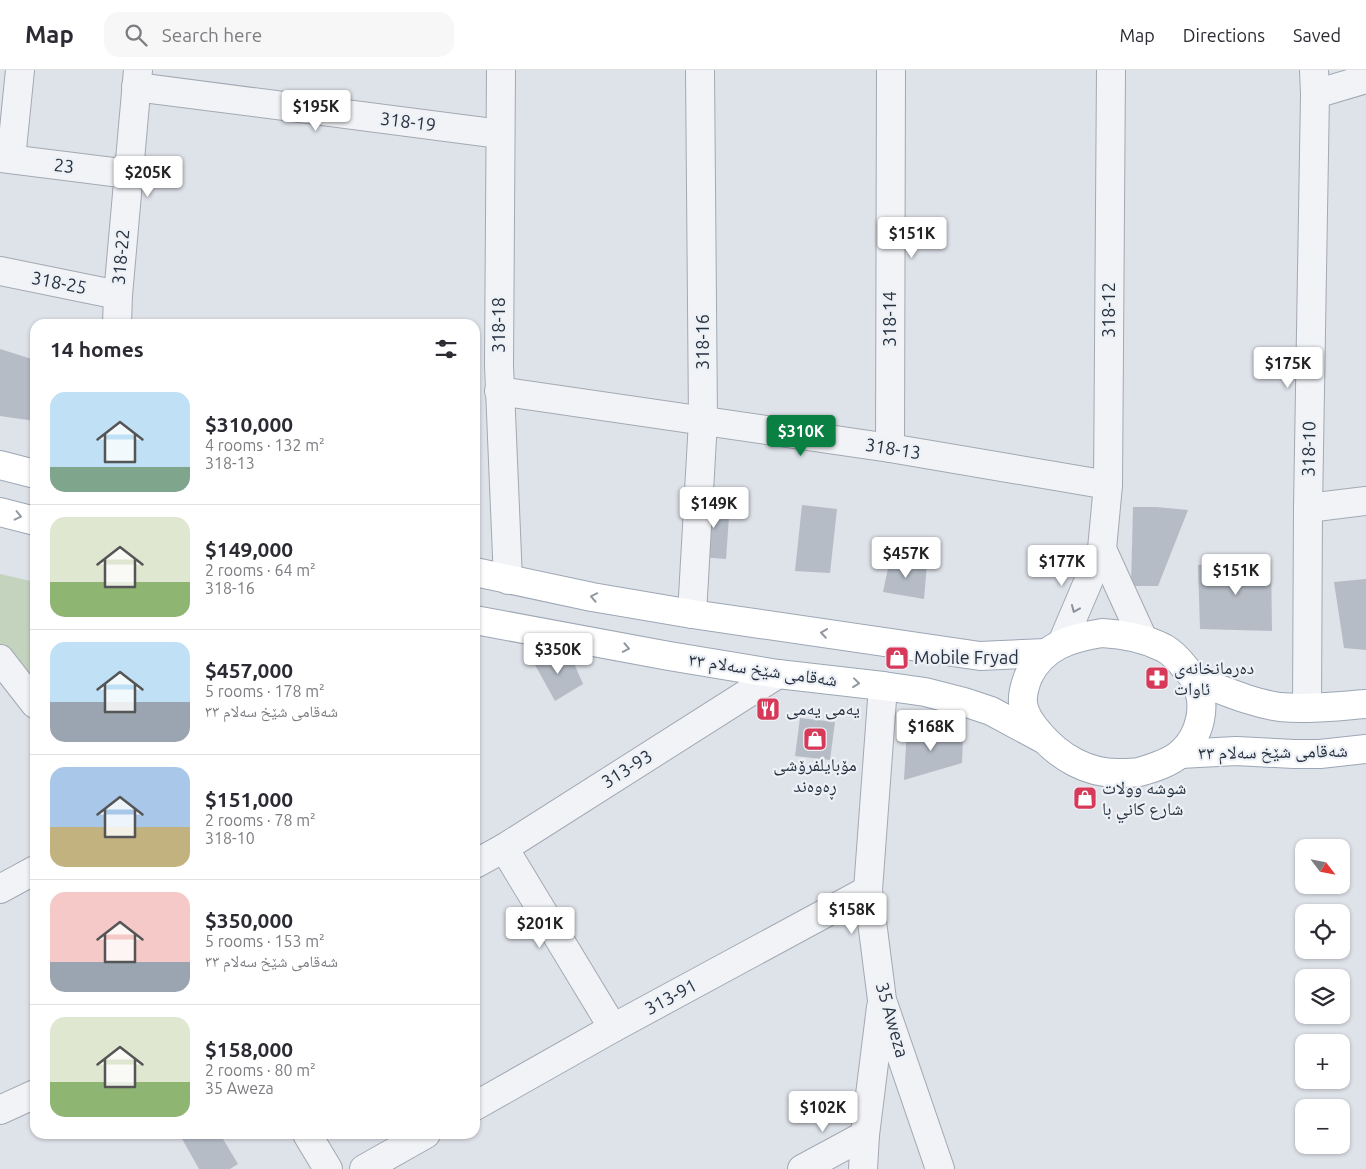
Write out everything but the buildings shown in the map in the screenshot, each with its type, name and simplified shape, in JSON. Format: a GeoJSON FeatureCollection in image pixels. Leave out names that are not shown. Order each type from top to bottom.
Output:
{"type":"FeatureCollection","features":[{"type":"Feature","properties":{"kind":"main road"},"geometry":{"type":"LineString","coordinates":[[0,465],[30,473]]}},
{"type":"Feature","properties":{"kind":"main road"},"geometry":{"type":"LineString","coordinates":[[0,512],[30,520]]}},
{"type":"Feature","properties":{"kind":"main road","name":"شەقامی شێخ سەلام ٣٣"},"geometry":{"type":"LineString","coordinates":[[480,573],[592,597],[692,614],[980,656],[1054,648],[1082,636],[1102,633],[1123,634],[1143,639],[1166,649],[1180,660],[1195,680],[1200,694],[1201,716],[1194,737],[1180,754],[1160,765],[1136,772],[1110,774],[1085,768],[1062,756],[1028,720],[1023,703],[1024,686],[1034,665],[1054,648]]}},
{"type":"Feature","properties":{"kind":"main road","name":"شەقامی شێخ سەلام ٣٣"},"geometry":{"type":"LineString","coordinates":[[480,625],[778,674],[926,692],[991,711],[1043,738]]}},
{"type":"Feature","properties":{"kind":"main road"},"geometry":{"type":"LineString","coordinates":[[1195,680],[1247,699],[1280,706],[1307,707],[1366,704]]}},
{"type":"Feature","properties":{"kind":"main road","name":"شەقامی شێخ سەلام ٣٣"},"geometry":{"type":"LineString","coordinates":[[1180,754],[1236,751],[1320,754],[1366,749]]}},
{"type":"Feature","properties":{"kind":"street"},"geometry":{"type":"LineString","coordinates":[[5,159],[20,70]]}},
{"type":"Feature","properties":{"kind":"street","name":"318-18"},"geometry":{"type":"LineString","coordinates":[[501,70],[499,391],[508,580]]}},
{"type":"Feature","properties":{"kind":"street","name":"318-16"},"geometry":{"type":"LineString","coordinates":[[692,614],[703,421],[700,70]]}},
{"type":"Feature","properties":{"kind":"street","name":"318-14"},"geometry":{"type":"LineString","coordinates":[[890,448],[891,70]]}},
{"type":"Feature","properties":{"kind":"street","name":"318-12"},"geometry":{"type":"LineString","coordinates":[[1054,648],[1102,549],[1108,485],[1111,70]]}},
{"type":"Feature","properties":{"kind":"street","name":"318-19"},"geometry":{"type":"LineString","coordinates":[[137,78],[500,134]]}},
{"type":"Feature","properties":{"kind":"street","name":"318-22"},"geometry":{"type":"LineString","coordinates":[[117,319],[137,78]]}},
{"type":"Feature","properties":{"kind":"street"},"geometry":{"type":"LineString","coordinates":[[1314,82],[1366,79]]}},
{"type":"Feature","properties":{"kind":"street","name":"318-10"},"geometry":{"type":"LineString","coordinates":[[1307,707],[1314,82]]}},
{"type":"Feature","properties":{"kind":"street","name":"23"},"geometry":{"type":"LineString","coordinates":[[5,159],[129,174]]}},
{"type":"Feature","properties":{"kind":"street","name":"318-25"},"geometry":{"type":"LineString","coordinates":[[0,271],[118,295]]}},
{"type":"Feature","properties":{"kind":"street","name":"318-13"},"geometry":{"type":"LineString","coordinates":[[499,391],[890,448],[1108,485]]}},
{"type":"Feature","properties":{"kind":"street"},"geometry":{"type":"LineString","coordinates":[[1308,508],[1366,501]]}},
{"type":"Feature","properties":{"kind":"street","name":"318-12"},"geometry":{"type":"LineString","coordinates":[[1102,549],[1143,639]]}},
{"type":"Feature","properties":{"kind":"street"},"geometry":{"type":"LineString","coordinates":[[0,658],[30,697]]}},
{"type":"Feature","properties":{"kind":"street","name":"313-93"},"geometry":{"type":"LineString","coordinates":[[480,861],[504,848],[778,674]]}},
{"type":"Feature","properties":{"kind":"street","name":"35 Aweza"},"geometry":{"type":"LineString","coordinates":[[883,686],[868,890],[882,1000],[940,1169]]}},
{"type":"Feature","properties":{"kind":"street"},"geometry":{"type":"LineString","coordinates":[[504,848],[613,1028]]}},
{"type":"Feature","properties":{"kind":"street"},"geometry":{"type":"LineString","coordinates":[[0,889],[30,873]]}},
{"type":"Feature","properties":{"kind":"street","name":"313-91"},"geometry":{"type":"LineString","coordinates":[[480,1103],[613,1028],[868,890]]}},
{"type":"Feature","properties":{"kind":"street"},"geometry":{"type":"LineString","coordinates":[[863,1169],[865,1135],[882,1000]]}},
{"type":"Feature","properties":{"kind":"street"},"geometry":{"type":"LineString","coordinates":[[0,1110],[30,1096]]}},
{"type":"Feature","properties":{"kind":"street"},"geometry":{"type":"LineString","coordinates":[[802,1169],[865,1135]]}},
{"type":"Feature","properties":{"kind":"street"},"geometry":{"type":"LineString","coordinates":[[310,1139],[328,1169]]}},
{"type":"Feature","properties":{"kind":"street"},"geometry":{"type":"LineString","coordinates":[[364,1169],[417,1139]]}},
{"type":"Feature","properties":{"kind":"green space"},"geometry":{"type":"Polygon","coordinates":[[[0,574],[30,581],[30,686],[0,647],[0,574]]]}},
{"type":"Feature","properties":{"kind":"place","name":"Mobile Fryad"},"geometry":{"type":"Point","coordinates":[897,658]}},
{"type":"Feature","properties":{"kind":"place","name":"دەرمانخانەی ئاوات"},"geometry":{"type":"Point","coordinates":[1157,678]}},
{"type":"Feature","properties":{"kind":"place","name":"یەمی یەمی"},"geometry":{"type":"Point","coordinates":[768,709]}},
{"type":"Feature","properties":{"kind":"place","name":"مۆبایلفرۆشی ڕەوەند"},"geometry":{"type":"Point","coordinates":[815,739]}},
{"type":"Feature","properties":{"kind":"place","name":"شوشه وولات شارع كاني با"},"geometry":{"type":"Point","coordinates":[1085,798]}}]}
